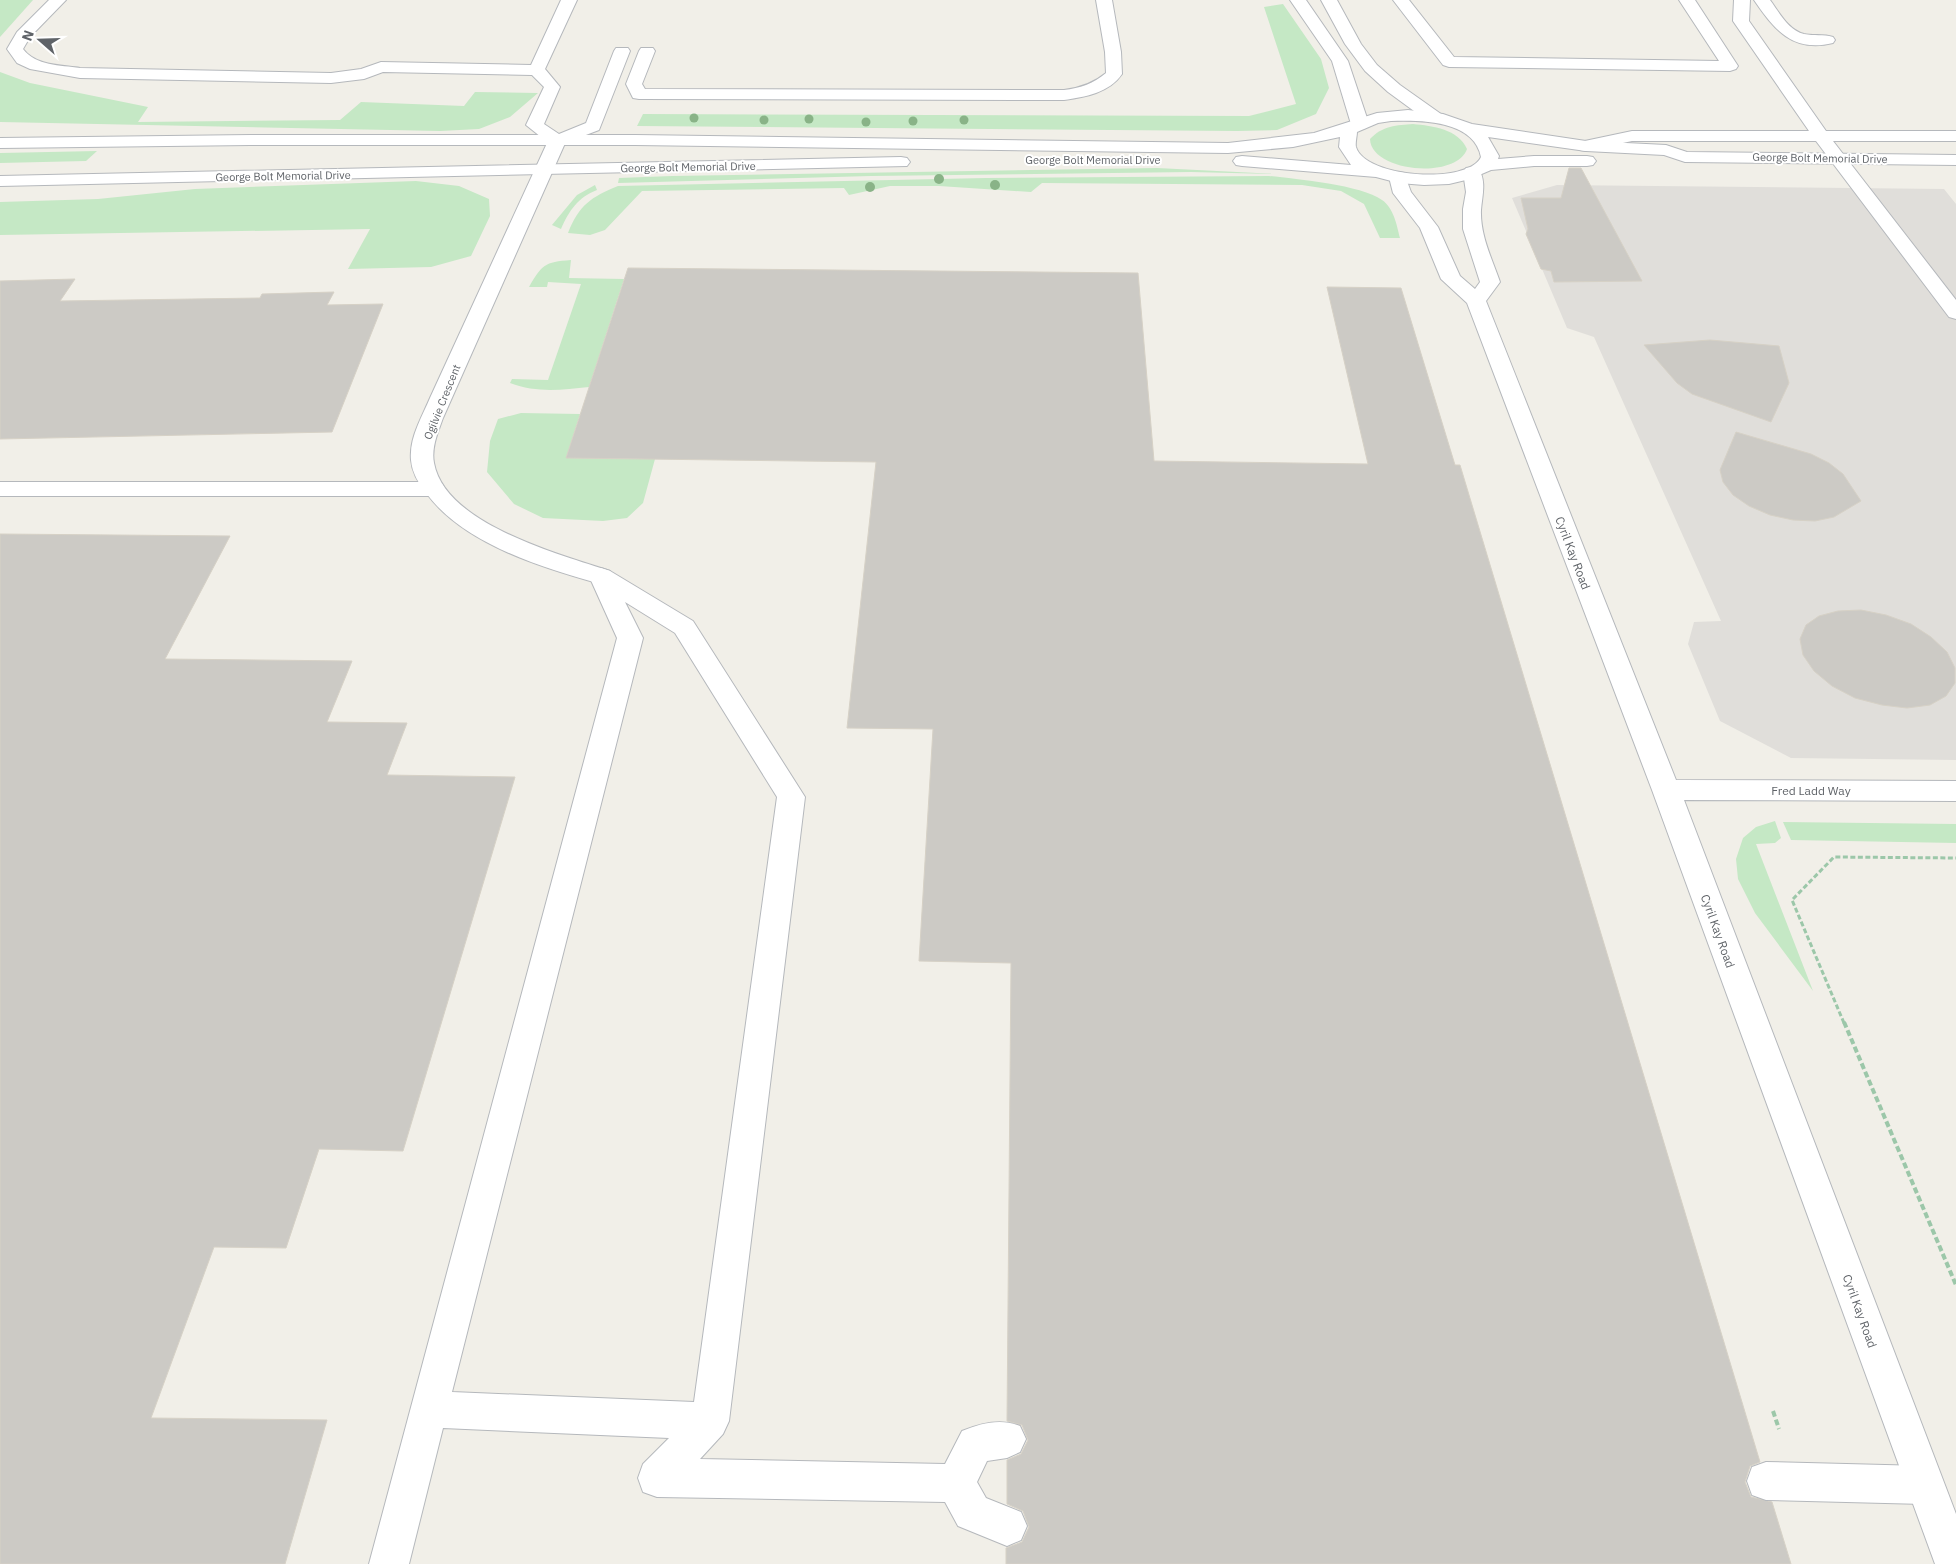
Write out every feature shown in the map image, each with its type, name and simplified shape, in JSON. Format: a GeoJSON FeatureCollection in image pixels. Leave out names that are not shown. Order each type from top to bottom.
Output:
{"type":"FeatureCollection","features":[{"type":"Feature","properties":{"kind":"street"},"geometry":{"type":"LineString","coordinates":[[58,0],[23,34],[14,49],[23,60],[36,66],[80,73],[332,78],[364,74],[381,67],[537,70],[552,87],[535,125],[557,141],[593,126],[622,51]]}},
{"type":"Feature","properties":{"kind":"street"},"geometry":{"type":"LineString","coordinates":[[537,70],[569,0]]}},
{"type":"Feature","properties":{"kind":"street"},"geometry":{"type":"LineString","coordinates":[[646,51],[634,84],[639,94],[1064,95],[1084,92],[1100,86],[1114,74],[1113,52],[1104,0]]}},
{"type":"Feature","properties":{"kind":"street"},"geometry":{"type":"LineString","coordinates":[[1298,0],[1340,61],[1355,126],[1346,137],[1348,146],[1362,165],[1375,172]]}},
{"type":"Feature","properties":{"kind":"street"},"geometry":{"type":"LineString","coordinates":[[1329,0],[1360,54],[1371,68],[1385,82],[1435,118]]}},
{"type":"Feature","properties":{"kind":"street"},"geometry":{"type":"LineString","coordinates":[[1401,0],[1449,62],[1730,66],[1722,22]]}},
{"type":"Feature","properties":{"kind":"street"},"geometry":{"type":"LineString","coordinates":[[1687,0],[1722,22],[1818,132],[1956,313]]}},
{"type":"Feature","properties":{"kind":"street"},"geometry":{"type":"LineString","coordinates":[[1722,22],[1742,0]]}},
{"type":"Feature","properties":{"kind":"street"},"geometry":{"type":"LineString","coordinates":[[1762,0],[1790,35],[1801,39],[1827,40]]}},
{"type":"Feature","properties":{"kind":"street"},"geometry":{"type":"LineString","coordinates":[[1818,132],[1821,108]]}},
{"type":"Feature","properties":{"kind":"street","name":"George Bolt Memorial Drive"},"geometry":{"type":"LineString","coordinates":[[0,143],[251,140],[557,141],[1228,148],[1262,147],[1316,137],[1392,116],[1435,118],[1471,129],[1586,146],[1666,150],[1685,157],[1954,162]]}},
{"type":"Feature","properties":{"kind":"street"},"geometry":{"type":"LineString","coordinates":[[1471,129],[1484,140],[1490,156],[1479,168],[1472,209],[1472,229],[1490,282],[1476,301]]}},
{"type":"Feature","properties":{"kind":"street"},"geometry":{"type":"LineString","coordinates":[[1586,146],[1632,136],[1818,132],[1956,136]]}},
{"type":"Feature","properties":{"kind":"street","name":"Ogilvie Crescent"},"geometry":{"type":"LineString","coordinates":[[557,141],[428,429],[422,456],[425,473],[451,510],[479,528],[520,548],[601,576],[684,627],[791,797],[710,1421]]}},
{"type":"Feature","properties":{"kind":"street","name":"George Bolt Memorial Drive"},"geometry":{"type":"LineString","coordinates":[[941,161],[1241,161],[1375,172],[1398,178],[1437,180],[1454,178],[1479,168],[1573,160],[1672,164],[1685,157]]}},
{"type":"Feature","properties":{"kind":"street","name":"George Bolt Memorial Drive"},"geometry":{"type":"LineString","coordinates":[[0,181],[922,162]]}},
{"type":"Feature","properties":{"kind":"street","name":"Cyril Kay Road"},"geometry":{"type":"LineString","coordinates":[[1398,178],[1402,193],[1429,227],[1451,278],[1476,301],[1666,790],[1955,1564]]}},
{"type":"Feature","properties":{"kind":"street"},"geometry":{"type":"LineString","coordinates":[[0,490],[434,488]]}},
{"type":"Feature","properties":{"kind":"street"},"geometry":{"type":"LineString","coordinates":[[388,1564],[630,638],[601,576]]}},
{"type":"Feature","properties":{"kind":"street","name":"Fred Ladd Way"},"geometry":{"type":"LineString","coordinates":[[1666,790],[1956,791]]}},
{"type":"Feature","properties":{"kind":"street"},"geometry":{"type":"LineString","coordinates":[[428,1409],[710,1421]]}},
{"type":"Feature","properties":{"kind":"street"},"geometry":{"type":"LineString","coordinates":[[710,1421],[657,1478],[956,1483]]}},
{"type":"Feature","properties":{"kind":"street"},"geometry":{"type":"LineString","coordinates":[[956,1483],[975,1444],[1007,1439]]}},
{"type":"Feature","properties":{"kind":"street"},"geometry":{"type":"LineString","coordinates":[[1766,1481],[1924,1485]]}},
{"type":"Feature","properties":{"kind":"street"},"geometry":{"type":"LineString","coordinates":[[956,1483],[972,1512],[1007,1526]]}},
{"type":"Feature","properties":{"kind":"path"},"geometry":{"type":"LineString","coordinates":[[1956,858],[1834,856],[1792,900],[1956,1285]]}},
{"type":"Feature","properties":{"kind":"shaded area"},"geometry":{"type":"Polygon","coordinates":[[[1557,185],[1944,189],[1956,204],[1956,760],[1791,758],[1720,721],[1688,644],[1694,622],[1721,621],[1594,337],[1567,328],[1512,198],[1557,185]]]}},
{"type":"Feature","properties":{"kind":"green space"},"geometry":{"type":"Polygon","coordinates":[[[0,0],[33,0],[0,37],[0,0]]]}},
{"type":"Feature","properties":{"kind":"green space"},"geometry":{"type":"Polygon","coordinates":[[[1283,4],[1321,59],[1329,88],[1316,114],[1277,130],[637,126],[643,114],[1249,116],[1296,104],[1264,7],[1283,4]]]}},
{"type":"Feature","properties":{"kind":"green space"},"geometry":{"type":"Polygon","coordinates":[[[0,72],[30,83],[148,107],[138,122],[340,120],[361,102],[464,106],[475,92],[538,93],[510,117],[479,129],[440,131],[0,122],[0,72]]]}},
{"type":"Feature","properties":{"kind":"green space"},"geometry":{"type":"Polygon","coordinates":[[[1413,124],[1429,126],[1451,133],[1463,142],[1467,149],[1460,159],[1447,165],[1432,168],[1398,165],[1384,159],[1374,150],[1370,139],[1380,131],[1396,126],[1413,124]]]}},
{"type":"Feature","properties":{"kind":"green space"},"geometry":{"type":"Polygon","coordinates":[[[97,151],[86,161],[0,163],[0,153],[97,151]]]}},
{"type":"Feature","properties":{"kind":"green space"},"geometry":{"type":"Polygon","coordinates":[[[1157,168],[1277,174],[1191,172],[871,176],[618,183],[619,178],[672,176],[1157,168]]]}},
{"type":"Feature","properties":{"kind":"green space"},"geometry":{"type":"Polygon","coordinates":[[[1269,176],[1328,184],[1359,190],[1372,195],[1386,203],[1394,218],[1400,238],[1380,238],[1364,204],[1341,191],[1302,185],[1042,183],[1031,192],[939,186],[890,186],[849,195],[844,188],[642,191],[605,230],[590,235],[568,233],[577,215],[587,203],[600,194],[618,186],[986,178],[1269,176]]]}},
{"type":"Feature","properties":{"kind":"green space"},"geometry":{"type":"Polygon","coordinates":[[[416,181],[459,186],[489,199],[490,216],[471,256],[431,267],[348,269],[370,229],[0,235],[0,202],[98,199],[195,189],[416,181]]]}},
{"type":"Feature","properties":{"kind":"green space"},"geometry":{"type":"Polygon","coordinates":[[[595,185],[597,190],[584,197],[575,205],[561,229],[552,225],[577,195],[595,185]]]}},
{"type":"Feature","properties":{"kind":"green space"},"geometry":{"type":"Polygon","coordinates":[[[571,260],[569,278],[624,279],[589,387],[559,390],[539,389],[510,383],[512,379],[548,380],[581,284],[548,282],[547,287],[529,287],[537,274],[545,266],[555,262],[571,260]]]}},
{"type":"Feature","properties":{"kind":"green space"},"geometry":{"type":"Polygon","coordinates":[[[521,413],[580,414],[566,458],[655,459],[643,503],[627,518],[603,521],[543,518],[514,504],[487,472],[490,441],[498,419],[521,413]]]}},
{"type":"Feature","properties":{"kind":"green space"},"geometry":{"type":"Polygon","coordinates":[[[1775,821],[1781,838],[1775,843],[1756,844],[1813,991],[1755,913],[1738,879],[1736,859],[1743,838],[1756,827],[1775,821]]]}},
{"type":"Feature","properties":{"kind":"green space"},"geometry":{"type":"Polygon","coordinates":[[[1783,822],[1956,824],[1956,843],[1791,840],[1783,822]]]}},
{"type":"Feature","properties":{"kind":"building"},"geometry":{"type":"Polygon","coordinates":[[[1569,168],[1581,168],[1642,281],[1554,282],[1551,271],[1541,269],[1526,234],[1528,229],[1521,198],[1561,198],[1569,168]]]}},
{"type":"Feature","properties":{"kind":"building"},"geometry":{"type":"Polygon","coordinates":[[[628,268],[1138,273],[1154,461],[1368,464],[1327,287],[1401,288],[1455,465],[1460,465],[1760,1462],[1750,1466],[1745,1482],[1751,1497],[1772,1502],[1791,1564],[1006,1564],[1006,1548],[1022,1542],[1029,1527],[1023,1511],[1007,1504],[1007,1460],[1021,1454],[1028,1440],[1022,1425],[1007,1421],[1011,963],[919,961],[933,729],[847,728],[876,462],[566,458],[628,268]]]}},
{"type":"Feature","properties":{"kind":"building"},"geometry":{"type":"Polygon","coordinates":[[[75,279],[60,301],[260,298],[262,294],[334,292],[327,305],[383,304],[332,432],[0,439],[0,281],[75,279]]]}},
{"type":"Feature","properties":{"kind":"building"},"geometry":{"type":"Polygon","coordinates":[[[1710,340],[1779,346],[1789,383],[1771,422],[1692,394],[1677,383],[1644,345],[1710,340]]]}},
{"type":"Feature","properties":{"kind":"building"},"geometry":{"type":"Polygon","coordinates":[[[1736,432],[1811,454],[1829,463],[1843,474],[1861,501],[1834,517],[1815,521],[1793,520],[1770,515],[1749,506],[1733,495],[1723,482],[1720,470],[1736,432]]]}},
{"type":"Feature","properties":{"kind":"building"},"geometry":{"type":"Polygon","coordinates":[[[0,534],[230,536],[165,659],[352,661],[327,722],[407,723],[387,775],[515,777],[403,1151],[319,1149],[286,1248],[214,1247],[151,1418],[327,1420],[285,1564],[0,1564],[0,534]]]}},
{"type":"Feature","properties":{"kind":"building"},"geometry":{"type":"Polygon","coordinates":[[[1861,610],[1886,615],[1911,624],[1931,637],[1947,652],[1955,668],[1955,683],[1946,696],[1930,705],[1907,708],[1882,705],[1855,698],[1832,686],[1814,671],[1803,655],[1800,639],[1806,625],[1819,616],[1838,611],[1861,610]]]}}]}
